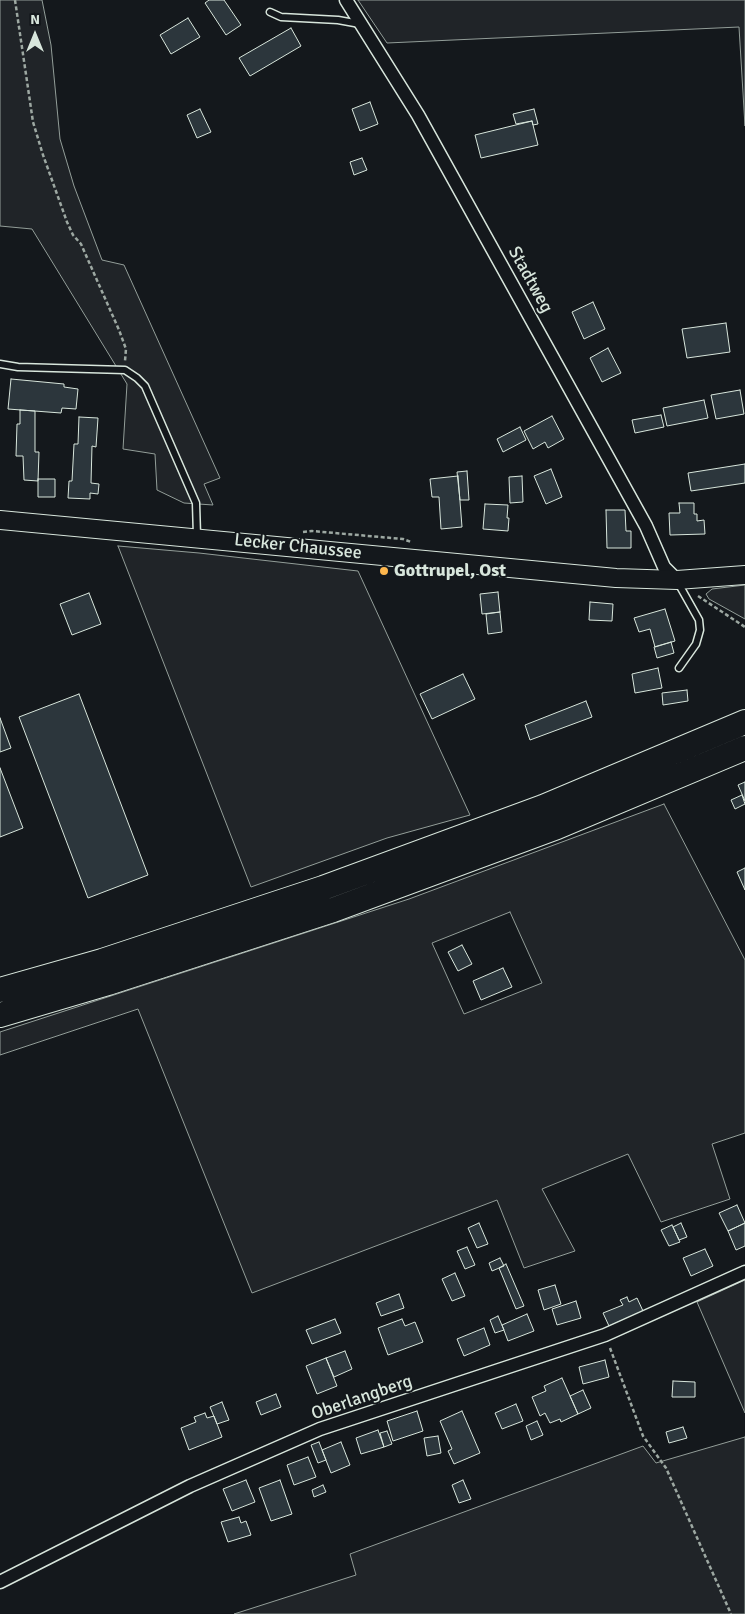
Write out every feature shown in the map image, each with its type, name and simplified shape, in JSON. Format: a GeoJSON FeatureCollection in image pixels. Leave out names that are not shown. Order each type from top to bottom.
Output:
{"type":"FeatureCollection","features":[{"type":"Feature","properties":{"kind":"highway"},"geometry":{"type":"LineString","coordinates":[[0,990],[102,961],[323,888],[543,807],[745,722]]}},
{"type":"Feature","properties":{"kind":"highway"},"geometry":{"type":"LineString","coordinates":[[0,1015],[108,983],[333,910],[557,827],[745,748]]}},
{"type":"Feature","properties":{"kind":"street","name":"Stadtweg"},"geometry":{"type":"LineString","coordinates":[[346,0],[418,115],[646,526],[664,567],[677,580]]}},
{"type":"Feature","properties":{"kind":"street","name":"Lecker Chaussee"},"geometry":{"type":"LineString","coordinates":[[0,520],[197,537],[616,578],[701,580],[745,575]]}},
{"type":"Feature","properties":{"kind":"street","name":"Oberlangberg"},"geometry":{"type":"LineString","coordinates":[[0,1582],[190,1486],[320,1429],[605,1335],[745,1272]]}},
{"type":"Feature","properties":{"kind":"lane"},"geometry":{"type":"LineString","coordinates":[[270,12],[281,17],[338,20],[361,24]]}},
{"type":"Feature","properties":{"kind":"lane"},"geometry":{"type":"LineString","coordinates":[[0,364],[18,367],[125,370],[137,378],[145,386],[196,503],[197,537]]}},
{"type":"Feature","properties":{"kind":"lane"},"geometry":{"type":"LineString","coordinates":[[677,580],[699,620],[700,630],[696,644],[679,668]]}},
{"type":"Feature","properties":{"kind":"path"},"geometry":{"type":"LineString","coordinates":[[15,0],[33,122],[67,222],[73,235],[81,244],[119,330],[126,349],[125,370]]}},
{"type":"Feature","properties":{"kind":"path"},"geometry":{"type":"LineString","coordinates":[[677,580],[713,608],[745,627]]}},
{"type":"Feature","properties":{"kind":"path"},"geometry":{"type":"LineString","coordinates":[[605,1335],[643,1436],[666,1468],[731,1614]]}},
{"type":"Feature","properties":{"kind":"shaded area"},"geometry":{"type":"Polygon","coordinates":[[[0,0],[42,0],[51,45],[60,139],[74,186],[102,260],[124,265],[220,478],[204,484],[213,505],[184,503],[157,490],[155,454],[123,449],[127,384],[32,229],[0,226],[0,0]]]}},
{"type":"Feature","properties":{"kind":"shaded area"},"geometry":{"type":"Polygon","coordinates":[[[358,0],[745,0],[745,126],[739,27],[387,43],[358,0]]]}},
{"type":"Feature","properties":{"kind":"shaded area"},"geometry":{"type":"Polygon","coordinates":[[[118,546],[358,571],[470,815],[387,838],[251,887],[118,546]]]}},
{"type":"Feature","properties":{"kind":"shaded area"},"geometry":{"type":"Polygon","coordinates":[[[745,585],[745,619],[709,599],[706,594],[712,589],[745,585]]]}},
{"type":"Feature","properties":{"kind":"shaded area"},"geometry":{"type":"Polygon","coordinates":[[[664,804],[745,960],[745,1133],[712,1144],[730,1199],[661,1222],[628,1154],[542,1189],[575,1251],[524,1268],[497,1200],[252,1293],[138,1009],[0,1055],[0,1032],[409,899],[664,804]],[[510,912],[432,943],[464,1014],[542,983],[510,912]]]}},
{"type":"Feature","properties":{"kind":"shaded area"},"geometry":{"type":"Polygon","coordinates":[[[745,1280],[745,1413],[697,1302],[745,1280]]]}},
{"type":"Feature","properties":{"kind":"shaded area"},"geometry":{"type":"Polygon","coordinates":[[[745,1437],[745,1614],[234,1614],[356,1575],[350,1554],[643,1446],[656,1463],[745,1437]]]}},
{"type":"Feature","properties":{"kind":"building"},"geometry":{"type":"Polygon","coordinates":[[[209,0],[224,0],[241,25],[226,35],[205,3],[209,0]]]}},
{"type":"Feature","properties":{"kind":"building"},"geometry":{"type":"Polygon","coordinates":[[[188,18],[200,37],[171,54],[160,35],[188,18]]]}},
{"type":"Feature","properties":{"kind":"building"},"geometry":{"type":"Polygon","coordinates":[[[291,28],[301,46],[250,76],[239,58],[291,28]]]}},
{"type":"Feature","properties":{"kind":"building"},"geometry":{"type":"Polygon","coordinates":[[[370,102],[378,124],[360,131],[352,109],[370,102]]]}},
{"type":"Feature","properties":{"kind":"building"},"geometry":{"type":"Polygon","coordinates":[[[200,109],[211,132],[197,138],[187,115],[200,109]]]}},
{"type":"Feature","properties":{"kind":"building"},"geometry":{"type":"Polygon","coordinates":[[[534,109],[538,124],[533,125],[532,121],[516,124],[513,114],[534,109]]]}},
{"type":"Feature","properties":{"kind":"building"},"geometry":{"type":"Polygon","coordinates":[[[532,121],[538,145],[481,158],[475,135],[532,121]]]}},
{"type":"Feature","properties":{"kind":"building"},"geometry":{"type":"Polygon","coordinates":[[[362,158],[367,170],[354,175],[350,162],[362,158]]]}},
{"type":"Feature","properties":{"kind":"building"},"geometry":{"type":"Polygon","coordinates":[[[593,302],[605,329],[584,339],[572,312],[593,302]]]}},
{"type":"Feature","properties":{"kind":"building"},"geometry":{"type":"Polygon","coordinates":[[[726,323],[730,352],[687,358],[682,329],[726,323]]]}},
{"type":"Feature","properties":{"kind":"building"},"geometry":{"type":"Polygon","coordinates":[[[608,348],[621,373],[602,382],[590,358],[608,348]]]}},
{"type":"Feature","properties":{"kind":"building"},"geometry":{"type":"Polygon","coordinates":[[[11,379],[64,384],[64,387],[78,389],[76,409],[62,408],[61,413],[8,409],[11,379]]]}},
{"type":"Feature","properties":{"kind":"building"},"geometry":{"type":"Polygon","coordinates":[[[740,390],[744,414],[716,419],[711,395],[740,390]]]}},
{"type":"Feature","properties":{"kind":"building"},"geometry":{"type":"Polygon","coordinates":[[[704,400],[708,418],[667,426],[663,408],[704,400]]]}},
{"type":"Feature","properties":{"kind":"building"},"geometry":{"type":"Polygon","coordinates":[[[20,410],[35,411],[35,452],[39,452],[38,481],[24,480],[23,456],[16,456],[17,424],[20,424],[20,410]]]}},
{"type":"Feature","properties":{"kind":"building"},"geometry":{"type":"Polygon","coordinates":[[[661,415],[664,427],[635,433],[632,420],[661,415]]]}},
{"type":"Feature","properties":{"kind":"building"},"geometry":{"type":"Polygon","coordinates":[[[552,416],[564,439],[548,448],[545,442],[533,449],[524,431],[552,416]]]}},
{"type":"Feature","properties":{"kind":"building"},"geometry":{"type":"Polygon","coordinates":[[[79,417],[98,418],[96,447],[92,446],[91,483],[99,484],[98,494],[90,493],[90,499],[68,498],[69,481],[72,481],[74,444],[78,444],[79,417]]]}},
{"type":"Feature","properties":{"kind":"building"},"geometry":{"type":"Polygon","coordinates":[[[520,427],[526,440],[503,452],[497,439],[520,427]]]}},
{"type":"Feature","properties":{"kind":"building"},"geometry":{"type":"Polygon","coordinates":[[[745,464],[745,483],[691,491],[688,473],[745,464]]]}},
{"type":"Feature","properties":{"kind":"building"},"geometry":{"type":"Polygon","coordinates":[[[551,469],[562,497],[546,504],[534,476],[551,469]]]}},
{"type":"Feature","properties":{"kind":"building"},"geometry":{"type":"Polygon","coordinates":[[[467,471],[469,500],[460,500],[457,472],[467,471]]]}},
{"type":"Feature","properties":{"kind":"building"},"geometry":{"type":"Polygon","coordinates":[[[458,476],[462,527],[441,529],[439,497],[432,497],[430,479],[458,476]]]}},
{"type":"Feature","properties":{"kind":"building"},"geometry":{"type":"Polygon","coordinates":[[[522,476],[523,502],[510,503],[509,477],[522,476]]]}},
{"type":"Feature","properties":{"kind":"building"},"geometry":{"type":"Polygon","coordinates":[[[38,479],[55,479],[55,497],[38,497],[38,479]]]}},
{"type":"Feature","properties":{"kind":"building"},"geometry":{"type":"Polygon","coordinates":[[[679,503],[694,503],[694,514],[697,514],[697,521],[704,520],[705,534],[670,535],[669,513],[680,513],[679,503]]]}},
{"type":"Feature","properties":{"kind":"building"},"geometry":{"type":"Polygon","coordinates":[[[485,504],[508,505],[508,531],[483,529],[485,504]]]}},
{"type":"Feature","properties":{"kind":"building"},"geometry":{"type":"Polygon","coordinates":[[[606,510],[625,510],[626,531],[631,531],[631,548],[607,548],[606,510]]]}},
{"type":"Feature","properties":{"kind":"building"},"geometry":{"type":"Polygon","coordinates":[[[498,592],[500,612],[482,614],[480,594],[498,592]]]}},
{"type":"Feature","properties":{"kind":"building"},"geometry":{"type":"Polygon","coordinates":[[[89,593],[101,624],[72,635],[60,604],[89,593]]]}},
{"type":"Feature","properties":{"kind":"building"},"geometry":{"type":"Polygon","coordinates":[[[590,602],[613,604],[612,621],[589,620],[590,602]]]}},
{"type":"Feature","properties":{"kind":"building"},"geometry":{"type":"Polygon","coordinates":[[[665,609],[675,641],[655,647],[650,629],[639,632],[634,618],[665,609]]]}},
{"type":"Feature","properties":{"kind":"building"},"geometry":{"type":"Polygon","coordinates":[[[500,612],[502,632],[488,634],[486,614],[500,612]]]}},
{"type":"Feature","properties":{"kind":"building"},"geometry":{"type":"Polygon","coordinates":[[[671,642],[674,653],[657,658],[654,647],[671,642]]]}},
{"type":"Feature","properties":{"kind":"building"},"geometry":{"type":"Polygon","coordinates":[[[658,668],[662,688],[635,693],[632,674],[658,668]]]}},
{"type":"Feature","properties":{"kind":"building"},"geometry":{"type":"Polygon","coordinates":[[[463,674],[475,699],[432,719],[420,694],[463,674]]]}},
{"type":"Feature","properties":{"kind":"building"},"geometry":{"type":"Polygon","coordinates":[[[687,690],[688,701],[663,705],[662,693],[687,690]]]}},
{"type":"Feature","properties":{"kind":"building"},"geometry":{"type":"Polygon","coordinates":[[[79,694],[148,875],[88,898],[19,717],[79,694]]]}},
{"type":"Feature","properties":{"kind":"building"},"geometry":{"type":"Polygon","coordinates":[[[586,701],[592,717],[530,740],[525,725],[586,701]]]}},
{"type":"Feature","properties":{"kind":"building"},"geometry":{"type":"Polygon","coordinates":[[[0,718],[11,748],[0,752],[0,718]]]}},
{"type":"Feature","properties":{"kind":"building"},"geometry":{"type":"Polygon","coordinates":[[[0,768],[23,828],[0,837],[0,768]]]}},
{"type":"Feature","properties":{"kind":"building"},"geometry":{"type":"Polygon","coordinates":[[[745,782],[745,801],[738,785],[745,782]]]}},
{"type":"Feature","properties":{"kind":"building"},"geometry":{"type":"Polygon","coordinates":[[[742,795],[745,804],[735,809],[731,800],[742,795]]]}},
{"type":"Feature","properties":{"kind":"building"},"geometry":{"type":"Polygon","coordinates":[[[745,868],[745,890],[737,872],[745,868]]]}},
{"type":"Feature","properties":{"kind":"building"},"geometry":{"type":"Polygon","coordinates":[[[462,945],[472,964],[458,971],[448,952],[462,945]]]}},
{"type":"Feature","properties":{"kind":"building"},"geometry":{"type":"Polygon","coordinates":[[[503,968],[512,987],[481,1000],[473,981],[503,968]]]}},
{"type":"Feature","properties":{"kind":"building"},"geometry":{"type":"Polygon","coordinates":[[[737,1205],[745,1223],[728,1231],[719,1213],[737,1205]]]}},
{"type":"Feature","properties":{"kind":"building"},"geometry":{"type":"Polygon","coordinates":[[[479,1223],[488,1244],[477,1248],[468,1228],[479,1223]]]}},
{"type":"Feature","properties":{"kind":"building"},"geometry":{"type":"Polygon","coordinates":[[[681,1223],[687,1237],[679,1240],[673,1227],[681,1223]]]}},
{"type":"Feature","properties":{"kind":"building"},"geometry":{"type":"Polygon","coordinates":[[[745,1223],[745,1246],[736,1250],[728,1231],[745,1223]]]}},
{"type":"Feature","properties":{"kind":"building"},"geometry":{"type":"Polygon","coordinates":[[[672,1225],[680,1242],[669,1246],[661,1230],[672,1225]]]}},
{"type":"Feature","properties":{"kind":"building"},"geometry":{"type":"Polygon","coordinates":[[[467,1247],[475,1265],[465,1269],[457,1251],[467,1247]]]}},
{"type":"Feature","properties":{"kind":"building"},"geometry":{"type":"Polygon","coordinates":[[[705,1249],[713,1266],[691,1276],[683,1258],[705,1249]]]}},
{"type":"Feature","properties":{"kind":"building"},"geometry":{"type":"Polygon","coordinates":[[[500,1258],[504,1266],[492,1271],[489,1263],[500,1258]]]}},
{"type":"Feature","properties":{"kind":"building"},"geometry":{"type":"Polygon","coordinates":[[[506,1264],[524,1306],[516,1309],[499,1268],[506,1264]]]}},
{"type":"Feature","properties":{"kind":"building"},"geometry":{"type":"Polygon","coordinates":[[[455,1273],[465,1296],[452,1301],[442,1279],[455,1273]]]}},
{"type":"Feature","properties":{"kind":"building"},"geometry":{"type":"Polygon","coordinates":[[[555,1285],[561,1304],[544,1310],[538,1290],[555,1285]]]}},
{"type":"Feature","properties":{"kind":"building"},"geometry":{"type":"Polygon","coordinates":[[[399,1294],[404,1308],[381,1316],[376,1303],[399,1294]]]}},
{"type":"Feature","properties":{"kind":"building"},"geometry":{"type":"Polygon","coordinates":[[[627,1297],[629,1302],[637,1298],[643,1311],[609,1326],[603,1313],[623,1305],[620,1300],[627,1297]]]}},
{"type":"Feature","properties":{"kind":"building"},"geometry":{"type":"Polygon","coordinates":[[[576,1301],[581,1318],[557,1325],[552,1309],[576,1301]]]}},
{"type":"Feature","properties":{"kind":"building"},"geometry":{"type":"Polygon","coordinates":[[[527,1314],[534,1331],[508,1341],[502,1325],[527,1314]]]}},
{"type":"Feature","properties":{"kind":"building"},"geometry":{"type":"Polygon","coordinates":[[[498,1316],[504,1330],[495,1333],[490,1320],[498,1316]]]}},
{"type":"Feature","properties":{"kind":"building"},"geometry":{"type":"Polygon","coordinates":[[[335,1319],[341,1333],[312,1344],[306,1330],[335,1319]]]}},
{"type":"Feature","properties":{"kind":"building"},"geometry":{"type":"Polygon","coordinates":[[[402,1319],[405,1326],[415,1322],[423,1342],[388,1355],[378,1328],[402,1319]]]}},
{"type":"Feature","properties":{"kind":"building"},"geometry":{"type":"Polygon","coordinates":[[[484,1328],[490,1345],[464,1356],[457,1339],[484,1328]]]}},
{"type":"Feature","properties":{"kind":"building"},"geometry":{"type":"Polygon","coordinates":[[[345,1351],[352,1369],[334,1377],[326,1358],[345,1351]]]}},
{"type":"Feature","properties":{"kind":"building"},"geometry":{"type":"Polygon","coordinates":[[[326,1358],[337,1386],[317,1394],[306,1366],[326,1358]]]}},
{"type":"Feature","properties":{"kind":"building"},"geometry":{"type":"Polygon","coordinates":[[[605,1360],[609,1377],[583,1384],[579,1367],[605,1360]]]}},
{"type":"Feature","properties":{"kind":"building"},"geometry":{"type":"Polygon","coordinates":[[[562,1378],[578,1414],[561,1422],[560,1419],[550,1423],[545,1413],[540,1416],[532,1397],[546,1391],[544,1386],[562,1378]]]}},
{"type":"Feature","properties":{"kind":"building"},"geometry":{"type":"Polygon","coordinates":[[[673,1381],[695,1382],[695,1397],[672,1397],[673,1381]]]}},
{"type":"Feature","properties":{"kind":"building"},"geometry":{"type":"Polygon","coordinates":[[[583,1390],[591,1408],[578,1414],[570,1396],[583,1390]]]}},
{"type":"Feature","properties":{"kind":"building"},"geometry":{"type":"Polygon","coordinates":[[[276,1394],[281,1407],[261,1415],[256,1402],[276,1394]]]}},
{"type":"Feature","properties":{"kind":"building"},"geometry":{"type":"Polygon","coordinates":[[[222,1402],[229,1420],[217,1424],[210,1407],[222,1402]]]}},
{"type":"Feature","properties":{"kind":"building"},"geometry":{"type":"Polygon","coordinates":[[[516,1404],[523,1421],[502,1429],[495,1413],[516,1404]]]}},
{"type":"Feature","properties":{"kind":"building"},"geometry":{"type":"Polygon","coordinates":[[[417,1411],[423,1431],[393,1441],[387,1421],[417,1411]]]}},
{"type":"Feature","properties":{"kind":"building"},"geometry":{"type":"Polygon","coordinates":[[[462,1411],[480,1453],[454,1464],[448,1451],[452,1449],[440,1421],[462,1411]]]}},
{"type":"Feature","properties":{"kind":"building"},"geometry":{"type":"Polygon","coordinates":[[[205,1413],[207,1418],[214,1416],[222,1437],[189,1450],[181,1428],[196,1422],[194,1417],[205,1413]]]}},
{"type":"Feature","properties":{"kind":"building"},"geometry":{"type":"Polygon","coordinates":[[[537,1421],[543,1435],[531,1440],[526,1426],[537,1421]]]}},
{"type":"Feature","properties":{"kind":"building"},"geometry":{"type":"Polygon","coordinates":[[[683,1427],[687,1438],[669,1443],[666,1432],[683,1427]]]}},
{"type":"Feature","properties":{"kind":"building"},"geometry":{"type":"Polygon","coordinates":[[[378,1430],[384,1447],[361,1454],[356,1438],[378,1430]]]}},
{"type":"Feature","properties":{"kind":"building"},"geometry":{"type":"Polygon","coordinates":[[[387,1431],[392,1444],[384,1447],[380,1433],[387,1431]]]}},
{"type":"Feature","properties":{"kind":"building"},"geometry":{"type":"Polygon","coordinates":[[[438,1436],[441,1453],[427,1456],[424,1438],[438,1436]]]}},
{"type":"Feature","properties":{"kind":"building"},"geometry":{"type":"Polygon","coordinates":[[[319,1442],[326,1460],[318,1463],[311,1445],[319,1442]]]}},
{"type":"Feature","properties":{"kind":"building"},"geometry":{"type":"Polygon","coordinates":[[[341,1442],[350,1465],[331,1473],[322,1450],[341,1442]]]}},
{"type":"Feature","properties":{"kind":"building"},"geometry":{"type":"Polygon","coordinates":[[[308,1457],[316,1477],[294,1485],[287,1465],[308,1457]]]}},
{"type":"Feature","properties":{"kind":"building"},"geometry":{"type":"Polygon","coordinates":[[[246,1480],[255,1502],[232,1511],[223,1489],[246,1480]]]}},
{"type":"Feature","properties":{"kind":"building"},"geometry":{"type":"Polygon","coordinates":[[[280,1480],[292,1514],[271,1521],[259,1488],[280,1480]]]}},
{"type":"Feature","properties":{"kind":"building"},"geometry":{"type":"Polygon","coordinates":[[[463,1480],[471,1499],[459,1503],[452,1485],[463,1480]]]}},
{"type":"Feature","properties":{"kind":"building"},"geometry":{"type":"Polygon","coordinates":[[[323,1485],[326,1492],[314,1497],[312,1490],[323,1485]]]}},
{"type":"Feature","properties":{"kind":"building"},"geometry":{"type":"Polygon","coordinates":[[[239,1517],[241,1523],[246,1521],[251,1535],[228,1542],[221,1522],[239,1517]]]}},
{"type":"Feature","properties":{"kind":"place","name":"Gottrupel, Ost"},"geometry":{"type":"Point","coordinates":[384,571]}}]}
